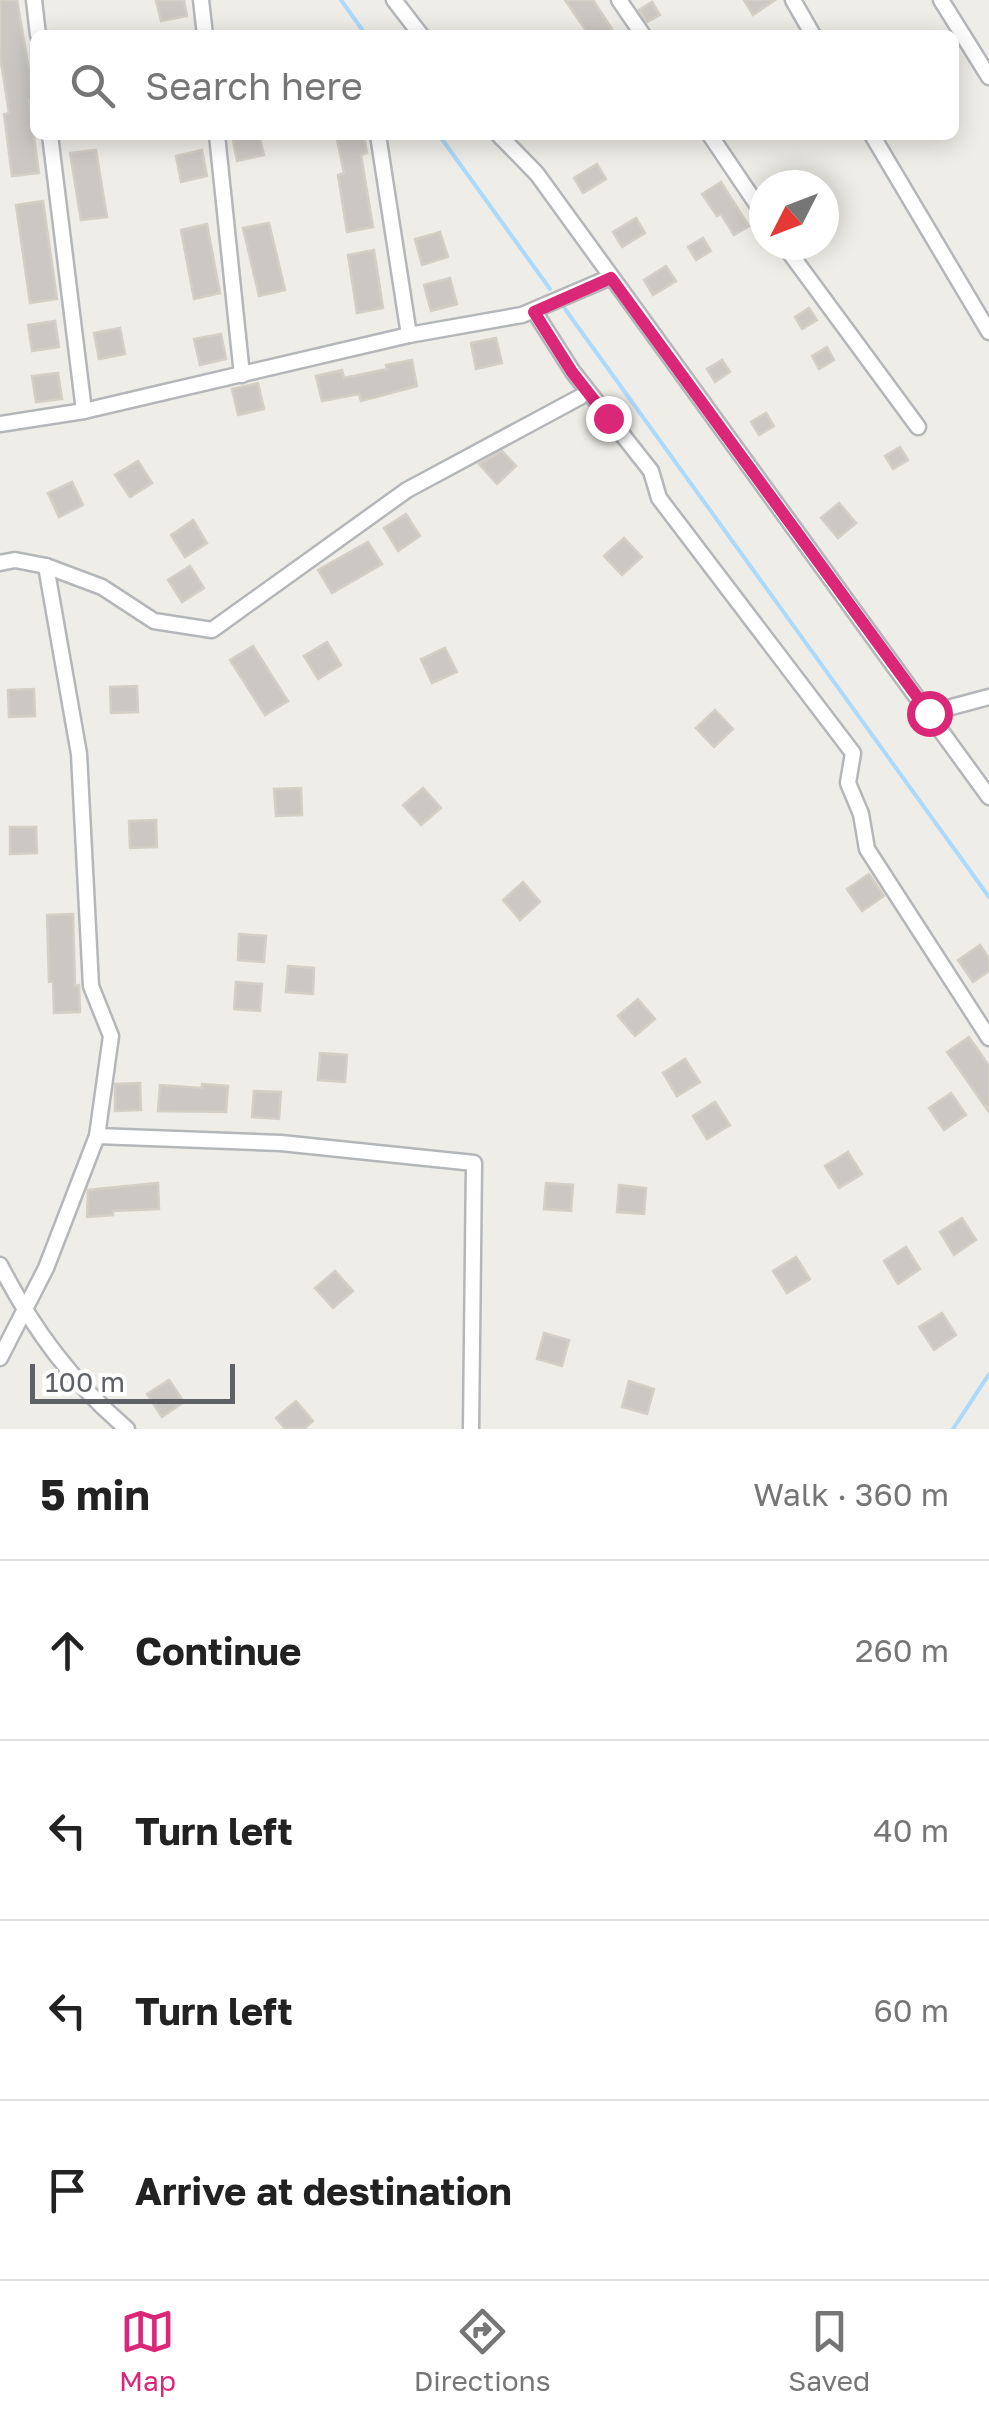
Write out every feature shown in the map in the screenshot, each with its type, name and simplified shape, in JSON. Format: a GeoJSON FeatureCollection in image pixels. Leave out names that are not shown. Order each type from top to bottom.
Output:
{"type":"FeatureCollection","features":[{"type":"Feature","properties":{"kind":"street"},"geometry":{"type":"LineString","coordinates":[[34,0],[37,30]]}},
{"type":"Feature","properties":{"kind":"street"},"geometry":{"type":"LineString","coordinates":[[200,0],[204,30]]}},
{"type":"Feature","properties":{"kind":"street"},"geometry":{"type":"LineString","coordinates":[[394,0],[416,30]]}},
{"type":"Feature","properties":{"kind":"street"},"geometry":{"type":"LineString","coordinates":[[619,0],[639,30]]}},
{"type":"Feature","properties":{"kind":"street"},"geometry":{"type":"LineString","coordinates":[[792,0],[810,30]]}},
{"type":"Feature","properties":{"kind":"street"},"geometry":{"type":"LineString","coordinates":[[942,0],[989,77]]}},
{"type":"Feature","properties":{"kind":"street"},"geometry":{"type":"LineString","coordinates":[[51,140],[84,410]]}},
{"type":"Feature","properties":{"kind":"street"},"geometry":{"type":"LineString","coordinates":[[218,140],[242,375]]}},
{"type":"Feature","properties":{"kind":"street"},"geometry":{"type":"LineString","coordinates":[[379,140],[408,335]]}},
{"type":"Feature","properties":{"kind":"street"},"geometry":{"type":"LineString","coordinates":[[504,140],[538,174],[989,797]]}},
{"type":"Feature","properties":{"kind":"street"},"geometry":{"type":"LineString","coordinates":[[713,140],[749,193]]}},
{"type":"Feature","properties":{"kind":"street"},"geometry":{"type":"LineString","coordinates":[[875,140],[989,332]]}},
{"type":"Feature","properties":{"kind":"street"},"geometry":{"type":"LineString","coordinates":[[795,260],[918,427]]}},
{"type":"Feature","properties":{"kind":"street"},"geometry":{"type":"LineString","coordinates":[[0,424],[84,410],[408,335],[534,312],[611,278]]}},
{"type":"Feature","properties":{"kind":"street"},"geometry":{"type":"LineString","coordinates":[[534,312],[572,372],[651,470],[659,498],[854,753],[848,783],[861,814],[867,849],[989,1038]]}},
{"type":"Feature","properties":{"kind":"street"},"geometry":{"type":"LineString","coordinates":[[0,563],[14,560],[46,566],[102,587],[154,621],[212,630],[407,490],[580,398]]}},
{"type":"Feature","properties":{"kind":"street"},"geometry":{"type":"LineString","coordinates":[[0,1358],[46,1268],[97,1136],[111,1036],[91,986],[79,754],[46,566]]}},
{"type":"Feature","properties":{"kind":"street"},"geometry":{"type":"LineString","coordinates":[[929,713],[989,696]]}},
{"type":"Feature","properties":{"kind":"street"},"geometry":{"type":"LineString","coordinates":[[97,1136],[281,1143],[474,1163],[471,1429]]}},
{"type":"Feature","properties":{"kind":"street"},"geometry":{"type":"LineString","coordinates":[[0,1265],[55,1357],[96,1402],[128,1429]]}},
{"type":"Feature","properties":{"kind":"building"},"geometry":{"type":"Polygon","coordinates":[[[0,0],[17,0],[30,76],[30,140],[34,140],[39,173],[12,176],[4,114],[9,113],[0,56],[0,0]]]}},
{"type":"Feature","properties":{"kind":"building"},"geometry":{"type":"Polygon","coordinates":[[[156,0],[184,0],[187,16],[161,21],[156,0]]]}},
{"type":"Feature","properties":{"kind":"building"},"geometry":{"type":"Polygon","coordinates":[[[565,0],[593,0],[612,29],[586,30],[565,0]]]}},
{"type":"Feature","properties":{"kind":"building"},"geometry":{"type":"Polygon","coordinates":[[[744,0],[775,0],[753,15],[744,0]]]}},
{"type":"Feature","properties":{"kind":"building"},"geometry":{"type":"Polygon","coordinates":[[[652,2],[660,15],[647,22],[639,10],[652,2]]]}},
{"type":"Feature","properties":{"kind":"building"},"geometry":{"type":"Polygon","coordinates":[[[233,140],[260,140],[264,155],[237,161],[233,140]]]}},
{"type":"Feature","properties":{"kind":"building"},"geometry":{"type":"Polygon","coordinates":[[[337,140],[365,140],[367,153],[361,155],[373,227],[347,232],[338,175],[344,173],[337,140]]]}},
{"type":"Feature","properties":{"kind":"building"},"geometry":{"type":"Polygon","coordinates":[[[96,150],[107,217],[81,220],[70,153],[96,150]]]}},
{"type":"Feature","properties":{"kind":"building"},"geometry":{"type":"Polygon","coordinates":[[[202,150],[207,176],[181,182],[176,156],[202,150]]]}},
{"type":"Feature","properties":{"kind":"building"},"geometry":{"type":"Polygon","coordinates":[[[597,164],[606,179],[583,193],[574,178],[597,164]]]}},
{"type":"Feature","properties":{"kind":"building"},"geometry":{"type":"Polygon","coordinates":[[[721,182],[749,226],[734,235],[702,194],[721,182]]]}},
{"type":"Feature","properties":{"kind":"building"},"geometry":{"type":"Polygon","coordinates":[[[43,201],[57,299],[30,303],[16,205],[43,201]]]}},
{"type":"Feature","properties":{"kind":"building"},"geometry":{"type":"Polygon","coordinates":[[[636,218],[645,233],[622,247],[613,232],[636,218]]]}},
{"type":"Feature","properties":{"kind":"building"},"geometry":{"type":"Polygon","coordinates":[[[269,223],[285,290],[259,296],[243,228],[269,223]]]}},
{"type":"Feature","properties":{"kind":"building"},"geometry":{"type":"Polygon","coordinates":[[[207,224],[220,293],[194,299],[181,230],[207,224]]]}},
{"type":"Feature","properties":{"kind":"building"},"geometry":{"type":"Polygon","coordinates":[[[440,232],[448,257],[422,265],[415,239],[440,232]]]}},
{"type":"Feature","properties":{"kind":"building"},"geometry":{"type":"Polygon","coordinates":[[[703,238],[711,251],[696,260],[688,247],[703,238]]]}},
{"type":"Feature","properties":{"kind":"building"},"geometry":{"type":"Polygon","coordinates":[[[374,250],[383,308],[357,313],[348,255],[374,250]]]}},
{"type":"Feature","properties":{"kind":"building"},"geometry":{"type":"Polygon","coordinates":[[[666,266],[676,281],[653,295],[644,280],[666,266]]]}},
{"type":"Feature","properties":{"kind":"building"},"geometry":{"type":"Polygon","coordinates":[[[450,278],[457,304],[431,311],[424,285],[450,278]]]}},
{"type":"Feature","properties":{"kind":"building"},"geometry":{"type":"Polygon","coordinates":[[[809,308],[817,320],[802,329],[795,317],[809,308]]]}},
{"type":"Feature","properties":{"kind":"building"},"geometry":{"type":"Polygon","coordinates":[[[55,321],[59,347],[32,351],[28,325],[55,321]]]}},
{"type":"Feature","properties":{"kind":"building"},"geometry":{"type":"Polygon","coordinates":[[[120,328],[125,354],[99,359],[94,333],[120,328]]]}},
{"type":"Feature","properties":{"kind":"building"},"geometry":{"type":"Polygon","coordinates":[[[221,334],[226,359],[200,365],[194,339],[221,334]]]}},
{"type":"Feature","properties":{"kind":"building"},"geometry":{"type":"Polygon","coordinates":[[[496,338],[502,363],[476,369],[471,343],[496,338]]]}},
{"type":"Feature","properties":{"kind":"building"},"geometry":{"type":"Polygon","coordinates":[[[827,347],[834,360],[819,369],[812,356],[827,347]]]}},
{"type":"Feature","properties":{"kind":"building"},"geometry":{"type":"Polygon","coordinates":[[[412,360],[417,386],[361,401],[359,394],[322,401],[316,376],[342,370],[344,378],[412,360]]]}},
{"type":"Feature","properties":{"kind":"building"},"geometry":{"type":"Polygon","coordinates":[[[722,360],[730,372],[715,382],[707,369],[722,360]]]}},
{"type":"Feature","properties":{"kind":"building"},"geometry":{"type":"Polygon","coordinates":[[[58,373],[62,399],[36,402],[32,376],[58,373]]]}},
{"type":"Feature","properties":{"kind":"building"},"geometry":{"type":"Polygon","coordinates":[[[258,383],[264,409],[238,415],[232,389],[258,383]]]}},
{"type":"Feature","properties":{"kind":"building"},"geometry":{"type":"Polygon","coordinates":[[[766,413],[774,426],[759,435],[751,422],[766,413]]]}},
{"type":"Feature","properties":{"kind":"building"},"geometry":{"type":"Polygon","coordinates":[[[900,447],[908,460],[893,469],[885,456],[900,447]]]}},
{"type":"Feature","properties":{"kind":"building"},"geometry":{"type":"Polygon","coordinates":[[[502,451],[516,466],[497,484],[479,464],[502,451]]]}},
{"type":"Feature","properties":{"kind":"building"},"geometry":{"type":"Polygon","coordinates":[[[138,461],[152,483],[130,497],[115,475],[138,461]]]}},
{"type":"Feature","properties":{"kind":"building"},"geometry":{"type":"Polygon","coordinates":[[[72,482],[83,505],[59,517],[48,493],[72,482]]]}},
{"type":"Feature","properties":{"kind":"building"},"geometry":{"type":"Polygon","coordinates":[[[839,503],[856,523],[838,538],[821,518],[839,503]]]}},
{"type":"Feature","properties":{"kind":"building"},"geometry":{"type":"Polygon","coordinates":[[[406,514],[420,536],[398,551],[384,528],[406,514]]]}},
{"type":"Feature","properties":{"kind":"building"},"geometry":{"type":"Polygon","coordinates":[[[193,520],[207,543],[185,557],[171,535],[193,520]]]}},
{"type":"Feature","properties":{"kind":"building"},"geometry":{"type":"Polygon","coordinates":[[[624,538],[642,557],[622,575],[604,556],[624,538]]]}},
{"type":"Feature","properties":{"kind":"building"},"geometry":{"type":"Polygon","coordinates":[[[368,542],[382,564],[332,593],[318,570],[368,542]]]}},
{"type":"Feature","properties":{"kind":"building"},"geometry":{"type":"Polygon","coordinates":[[[190,566],[204,588],[182,602],[168,580],[190,566]]]}},
{"type":"Feature","properties":{"kind":"building"},"geometry":{"type":"Polygon","coordinates":[[[327,642],[341,665],[318,679],[304,656],[327,642]]]}},
{"type":"Feature","properties":{"kind":"building"},"geometry":{"type":"Polygon","coordinates":[[[253,646],[288,701],[265,715],[230,660],[253,646]]]}},
{"type":"Feature","properties":{"kind":"building"},"geometry":{"type":"Polygon","coordinates":[[[445,648],[457,672],[432,683],[421,659],[445,648]]]}},
{"type":"Feature","properties":{"kind":"building"},"geometry":{"type":"Polygon","coordinates":[[[137,686],[138,712],[111,713],[110,687],[137,686]]]}},
{"type":"Feature","properties":{"kind":"building"},"geometry":{"type":"Polygon","coordinates":[[[34,689],[35,716],[9,717],[8,690],[34,689]]]}},
{"type":"Feature","properties":{"kind":"building"},"geometry":{"type":"Polygon","coordinates":[[[715,710],[733,729],[714,747],[696,728],[715,710]]]}},
{"type":"Feature","properties":{"kind":"building"},"geometry":{"type":"Polygon","coordinates":[[[301,788],[302,815],[276,816],[274,789],[301,788]]]}},
{"type":"Feature","properties":{"kind":"building"},"geometry":{"type":"Polygon","coordinates":[[[423,788],[441,808],[421,825],[403,805],[423,788]]]}},
{"type":"Feature","properties":{"kind":"building"},"geometry":{"type":"Polygon","coordinates":[[[156,820],[157,847],[130,848],[129,821],[156,820]]]}},
{"type":"Feature","properties":{"kind":"building"},"geometry":{"type":"Polygon","coordinates":[[[10,827],[36,827],[37,853],[10,854],[10,827]]]}},
{"type":"Feature","properties":{"kind":"building"},"geometry":{"type":"Polygon","coordinates":[[[869,874],[884,896],[862,911],[847,889],[869,874]]]}},
{"type":"Feature","properties":{"kind":"building"},"geometry":{"type":"Polygon","coordinates":[[[523,882],[540,902],[520,920],[503,900],[523,882]]]}},
{"type":"Feature","properties":{"kind":"building"},"geometry":{"type":"Polygon","coordinates":[[[73,914],[75,986],[79,985],[80,1012],[54,1013],[47,915],[73,914]]]}},
{"type":"Feature","properties":{"kind":"building"},"geometry":{"type":"Polygon","coordinates":[[[239,934],[266,936],[264,962],[238,960],[239,934]]]}},
{"type":"Feature","properties":{"kind":"building"},"geometry":{"type":"Polygon","coordinates":[[[980,945],[989,958],[989,971],[973,982],[958,960],[980,945]]]}},
{"type":"Feature","properties":{"kind":"building"},"geometry":{"type":"Polygon","coordinates":[[[288,966],[314,968],[313,994],[286,992],[288,966]]]}},
{"type":"Feature","properties":{"kind":"building"},"geometry":{"type":"Polygon","coordinates":[[[236,982],[262,984],[260,1011],[234,1009],[236,982]]]}},
{"type":"Feature","properties":{"kind":"building"},"geometry":{"type":"Polygon","coordinates":[[[638,999],[655,1019],[635,1036],[618,1016],[638,999]]]}},
{"type":"Feature","properties":{"kind":"building"},"geometry":{"type":"Polygon","coordinates":[[[969,1037],[989,1066],[989,1112],[947,1052],[969,1037]]]}},
{"type":"Feature","properties":{"kind":"building"},"geometry":{"type":"Polygon","coordinates":[[[320,1053],[347,1055],[345,1082],[318,1080],[320,1053]]]}},
{"type":"Feature","properties":{"kind":"building"},"geometry":{"type":"Polygon","coordinates":[[[685,1059],[700,1082],[677,1096],[663,1073],[685,1059]]]}},
{"type":"Feature","properties":{"kind":"building"},"geometry":{"type":"Polygon","coordinates":[[[140,1083],[141,1110],[115,1111],[115,1084],[140,1083]]]}},
{"type":"Feature","properties":{"kind":"building"},"geometry":{"type":"Polygon","coordinates":[[[202,1084],[228,1086],[226,1112],[158,1111],[160,1085],[202,1088],[202,1084]]]}},
{"type":"Feature","properties":{"kind":"building"},"geometry":{"type":"Polygon","coordinates":[[[254,1091],[281,1092],[279,1119],[252,1117],[254,1091]]]}},
{"type":"Feature","properties":{"kind":"building"},"geometry":{"type":"Polygon","coordinates":[[[951,1093],[966,1115],[944,1130],[929,1108],[951,1093]]]}},
{"type":"Feature","properties":{"kind":"building"},"geometry":{"type":"Polygon","coordinates":[[[715,1102],[730,1125],[707,1139],[693,1116],[715,1102]]]}},
{"type":"Feature","properties":{"kind":"building"},"geometry":{"type":"Polygon","coordinates":[[[848,1152],[862,1174],[839,1188],[825,1166],[848,1152]]]}},
{"type":"Feature","properties":{"kind":"building"},"geometry":{"type":"Polygon","coordinates":[[[158,1183],[159,1209],[113,1211],[113,1215],[87,1217],[88,1190],[158,1183]]]}},
{"type":"Feature","properties":{"kind":"building"},"geometry":{"type":"Polygon","coordinates":[[[546,1183],[573,1185],[571,1211],[544,1209],[546,1183]]]}},
{"type":"Feature","properties":{"kind":"building"},"geometry":{"type":"Polygon","coordinates":[[[619,1185],[646,1188],[644,1214],[617,1212],[619,1185]]]}},
{"type":"Feature","properties":{"kind":"building"},"geometry":{"type":"Polygon","coordinates":[[[962,1218],[976,1240],[954,1255],[940,1232],[962,1218]]]}},
{"type":"Feature","properties":{"kind":"building"},"geometry":{"type":"Polygon","coordinates":[[[906,1247],[920,1269],[898,1284],[884,1261],[906,1247]]]}},
{"type":"Feature","properties":{"kind":"building"},"geometry":{"type":"Polygon","coordinates":[[[796,1257],[810,1279],[787,1293],[773,1271],[796,1257]]]}},
{"type":"Feature","properties":{"kind":"building"},"geometry":{"type":"Polygon","coordinates":[[[335,1271],[353,1291],[333,1308],[315,1288],[335,1271]]]}},
{"type":"Feature","properties":{"kind":"building"},"geometry":{"type":"Polygon","coordinates":[[[942,1313],[956,1335],[934,1350],[919,1327],[942,1313]]]}},
{"type":"Feature","properties":{"kind":"building"},"geometry":{"type":"Polygon","coordinates":[[[544,1333],[569,1340],[562,1366],[537,1359],[544,1333]]]}},
{"type":"Feature","properties":{"kind":"building"},"geometry":{"type":"Polygon","coordinates":[[[169,1380],[184,1402],[162,1417],[147,1394],[169,1380]]]}},
{"type":"Feature","properties":{"kind":"building"},"geometry":{"type":"Polygon","coordinates":[[[629,1381],[654,1389],[647,1414],[622,1407],[629,1381]]]}},
{"type":"Feature","properties":{"kind":"building"},"geometry":{"type":"Polygon","coordinates":[[[296,1401],[313,1421],[304,1429],[285,1429],[276,1418],[296,1401]]]}},
{"type":"Feature","properties":{"kind":"waterway"},"geometry":{"type":"LineString","coordinates":[[341,0],[362,30]]}},
{"type":"Feature","properties":{"kind":"waterway"},"geometry":{"type":"LineString","coordinates":[[443,140],[550,289]]}},
{"type":"Feature","properties":{"kind":"waterway"},"geometry":{"type":"LineString","coordinates":[[565,309],[989,897]]}},
{"type":"Feature","properties":{"kind":"waterway"},"geometry":{"type":"LineString","coordinates":[[953,1429],[989,1374]]}},
{"type":"Feature","properties":{"kind":"route"},"geometry":{"type":"LineString","coordinates":[[608,418],[572,372],[534,312],[611,278],[929,713]]}}]}
